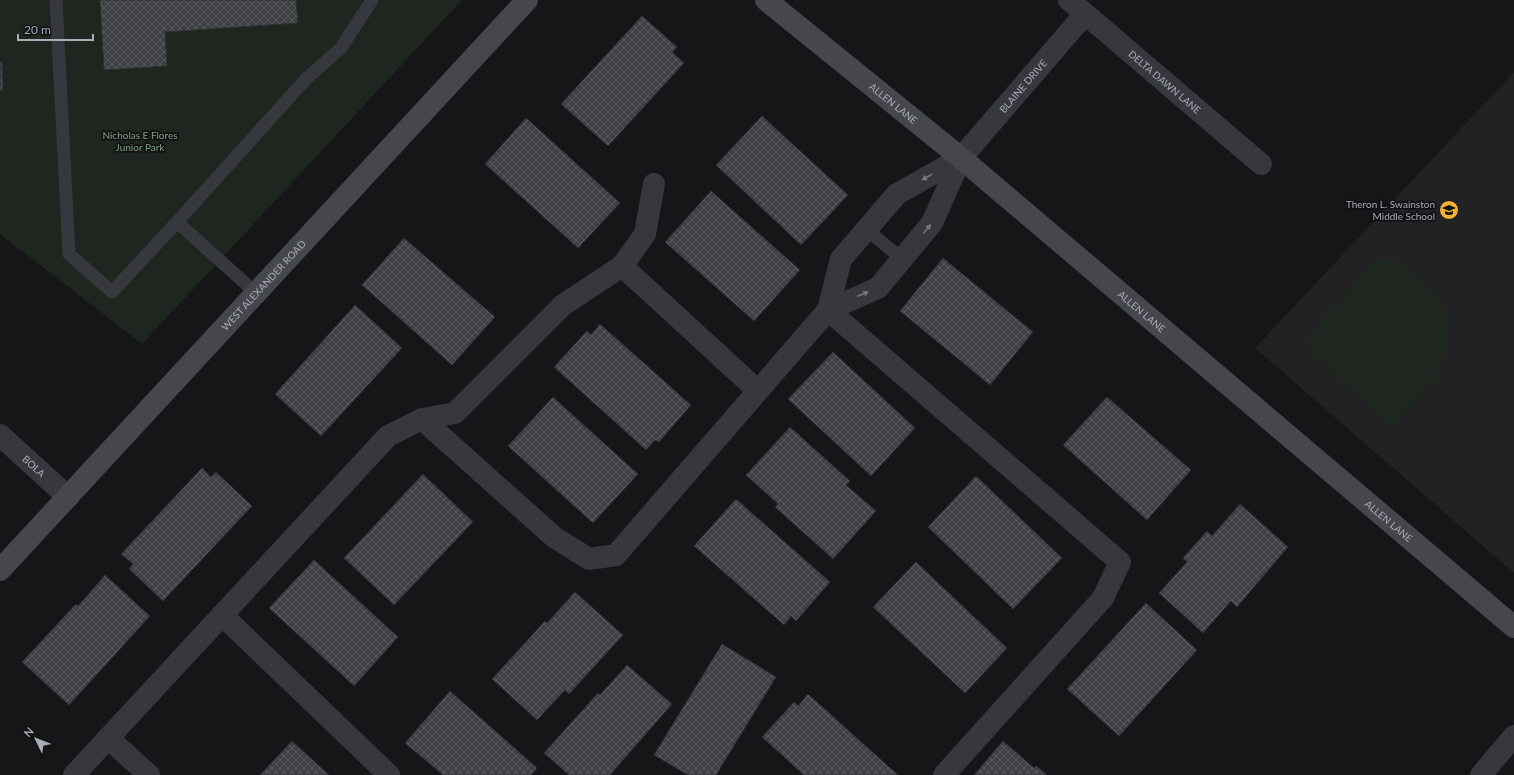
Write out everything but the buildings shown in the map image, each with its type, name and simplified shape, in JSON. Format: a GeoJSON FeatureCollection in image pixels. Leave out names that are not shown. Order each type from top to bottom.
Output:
{"type":"FeatureCollection","features":[{"type":"Feature","properties":{"kind":"main road","name":"WEST ALEXANDER ROAD"},"geometry":{"type":"LineString","coordinates":[[0,570],[527,0]]}},
{"type":"Feature","properties":{"kind":"main road","name":"ALLEN LANE"},"geometry":{"type":"LineString","coordinates":[[766,0],[961,158],[1514,627]]}},
{"type":"Feature","properties":{"kind":"street","name":"BLAINE DRIVE"},"geometry":{"type":"LineString","coordinates":[[961,158],[1077,7]]}},
{"type":"Feature","properties":{"kind":"street","name":"DELTA DAWN LANE"},"geometry":{"type":"LineString","coordinates":[[1077,7],[1261,164]]}},
{"type":"Feature","properties":{"kind":"street"},"geometry":{"type":"LineString","coordinates":[[828,310],[840,259],[866,229],[897,194],[961,158]]}},
{"type":"Feature","properties":{"kind":"street"},"geometry":{"type":"LineString","coordinates":[[422,420],[554,537],[589,559],[616,555],[757,390],[828,310],[878,288],[932,223],[961,158]]}},
{"type":"Feature","properties":{"kind":"street"},"geometry":{"type":"LineString","coordinates":[[74,775],[388,436],[422,420],[455,413],[563,305],[622,266],[645,234],[654,184]]}},
{"type":"Feature","properties":{"kind":"street"},"geometry":{"type":"LineString","coordinates":[[622,266],[757,390]]}},
{"type":"Feature","properties":{"kind":"street"},"geometry":{"type":"LineString","coordinates":[[828,310],[1120,562],[1103,598],[944,775]]}},
{"type":"Feature","properties":{"kind":"street","name":"BOLA"},"geometry":{"type":"LineString","coordinates":[[0,435],[68,497]]}},
{"type":"Feature","properties":{"kind":"street"},"geometry":{"type":"LineString","coordinates":[[222,615],[389,775]]}},
{"type":"Feature","properties":{"kind":"street"},"geometry":{"type":"LineString","coordinates":[[1481,775],[1514,736]]}},
{"type":"Feature","properties":{"kind":"street"},"geometry":{"type":"LineString","coordinates":[[108,738],[149,775]]}},
{"type":"Feature","properties":{"kind":"lane"},"geometry":{"type":"LineString","coordinates":[[56,0],[69,254],[112,292],[306,79],[341,48],[372,0]]}},
{"type":"Feature","properties":{"kind":"lane"},"geometry":{"type":"LineString","coordinates":[[177,222],[256,294]]}},
{"type":"Feature","properties":{"kind":"lane"},"geometry":{"type":"LineString","coordinates":[[866,229],[902,259]]}},
{"type":"Feature","properties":{"kind":"shaded area","name":"Theron L. Swainston Middle School"},"geometry":{"type":"Polygon","coordinates":[[[1514,72],[1514,573],[1255,348],[1514,72]]]}},
{"type":"Feature","properties":{"kind":"green space","name":"Nicholas E Flores Junior Park"},"geometry":{"type":"Polygon","coordinates":[[[0,0],[462,0],[142,344],[0,234],[0,0]]]}},
{"type":"Feature","properties":{"kind":"green space"},"geometry":{"type":"Polygon","coordinates":[[[1379,259],[1395,260],[1411,267],[1426,286],[1438,295],[1446,309],[1445,323],[1449,344],[1435,382],[1392,426],[1309,352],[1308,336],[1369,267],[1379,259]]]}},
{"type":"Feature","properties":{"kind":"place","name":"Theron L. Swainston Middle School"},"geometry":{"type":"Point","coordinates":[1449,210]}}]}
